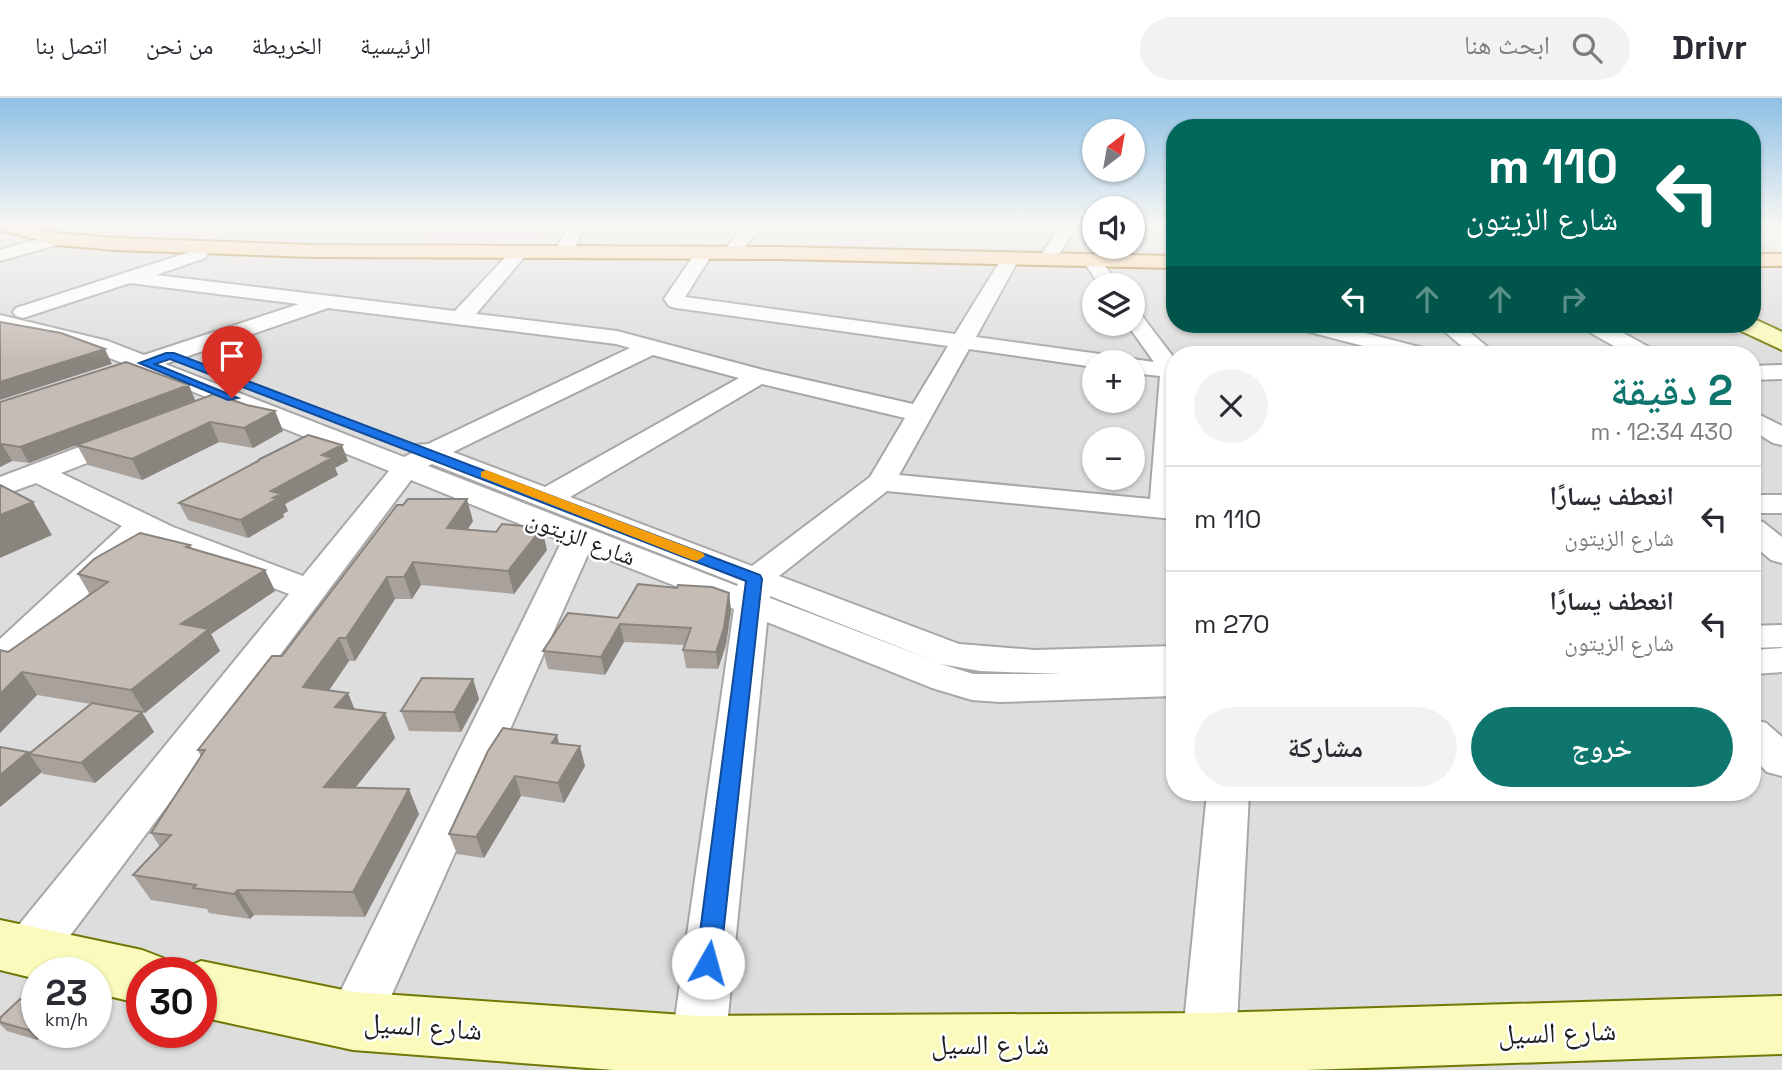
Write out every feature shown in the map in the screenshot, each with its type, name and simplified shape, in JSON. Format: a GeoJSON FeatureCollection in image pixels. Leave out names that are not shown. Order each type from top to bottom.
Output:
{"type":"FeatureCollection","features":[{"type":"Feature","properties":{"kind":"street"},"geometry":{"type":"LineString","coordinates":[[8,313],[149,270]]}},
{"type":"Feature","properties":{"kind":"street"},"geometry":{"type":"LineString","coordinates":[[461,318],[504,270]]}},
{"type":"Feature","properties":{"kind":"street"},"geometry":{"type":"LineString","coordinates":[[693,270],[674,299],[676,302],[1082,359]]}},
{"type":"Feature","properties":{"kind":"street"},"geometry":{"type":"LineString","coordinates":[[698,1046],[753,591],[881,482],[1003,270]]}},
{"type":"Feature","properties":{"kind":"street"},"geometry":{"type":"LineString","coordinates":[[129,277],[617,338],[759,376],[922,414]]}},
{"type":"Feature","properties":{"kind":"street"},"geometry":{"type":"LineString","coordinates":[[105,376],[327,302]]}},
{"type":"Feature","properties":{"kind":"street","name":"شارع الزيتون"},"geometry":{"type":"LineString","coordinates":[[8,313],[100,346],[157,359],[418,461],[580,537],[953,655],[992,661],[1044,663],[1166,658]]}},
{"type":"Feature","properties":{"kind":"street"},"geometry":{"type":"LineString","coordinates":[[1761,332],[1782,342]]}},
{"type":"Feature","properties":{"kind":"street"},"geometry":{"type":"LineString","coordinates":[[1145,333],[1166,362]]}},
{"type":"Feature","properties":{"kind":"street"},"geometry":{"type":"LineString","coordinates":[[1340,333],[1389,346]]}},
{"type":"Feature","properties":{"kind":"street"},"geometry":{"type":"LineString","coordinates":[[1458,333],[1475,346]]}},
{"type":"Feature","properties":{"kind":"street"},"geometry":{"type":"LineString","coordinates":[[1608,333],[1630,346]]}},
{"type":"Feature","properties":{"kind":"street"},"geometry":{"type":"LineString","coordinates":[[126,974],[13,949],[418,461],[653,346]]}},
{"type":"Feature","properties":{"kind":"street","name":"شارع الزيتون"},"geometry":{"type":"LineString","coordinates":[[157,359],[232,398],[418,461],[547,498],[972,687],[1000,689],[1166,682]]}},
{"type":"Feature","properties":{"kind":"street"},"geometry":{"type":"LineString","coordinates":[[1145,368],[1166,370]]}},
{"type":"Feature","properties":{"kind":"street"},"geometry":{"type":"LineString","coordinates":[[1761,373],[1782,372]]}},
{"type":"Feature","properties":{"kind":"street"},"geometry":{"type":"LineString","coordinates":[[547,498],[759,376]]}},
{"type":"Feature","properties":{"kind":"street"},"geometry":{"type":"LineString","coordinates":[[193,413],[232,398]]}},
{"type":"Feature","properties":{"kind":"street"},"geometry":{"type":"LineString","coordinates":[[1761,424],[1782,437]]}},
{"type":"Feature","properties":{"kind":"street"},"geometry":{"type":"LineString","coordinates":[[0,487],[154,428]]}},
{"type":"Feature","properties":{"kind":"street"},"geometry":{"type":"LineString","coordinates":[[38,473],[142,524],[309,590]]}},
{"type":"Feature","properties":{"kind":"street"},"geometry":{"type":"LineString","coordinates":[[881,482],[1166,509]]}},
{"type":"Feature","properties":{"kind":"street"},"geometry":{"type":"LineString","coordinates":[[1761,504],[1782,504]]}},
{"type":"Feature","properties":{"kind":"street"},"geometry":{"type":"LineString","coordinates":[[4,650],[142,524]]}},
{"type":"Feature","properties":{"kind":"street"},"geometry":{"type":"LineString","coordinates":[[353,1021],[580,537]]}},
{"type":"Feature","properties":{"kind":"street"},"geometry":{"type":"LineString","coordinates":[[1761,537],[1782,553]]}},
{"type":"Feature","properties":{"kind":"street"},"geometry":{"type":"LineString","coordinates":[[1761,637],[1782,636]]}},
{"type":"Feature","properties":{"kind":"street"},"geometry":{"type":"LineString","coordinates":[[1761,661],[1782,660]]}},
{"type":"Feature","properties":{"kind":"street"},"geometry":{"type":"LineString","coordinates":[[1761,741],[1782,761]]}},
{"type":"Feature","properties":{"kind":"street"},"geometry":{"type":"LineString","coordinates":[[1209,1043],[1226,801]]}},
{"type":"Feature","properties":{"kind":"street","name":"شارع السيل"},"geometry":{"type":"LineString","coordinates":[[217,992],[353,1021],[698,1046],[1209,1043],[1782,1026]]}},
{"type":"Feature","properties":{"kind":"shaded area"},"geometry":{"type":"Polygon","coordinates":[[[0,270],[1166,270],[1166,333],[1761,333],[1761,270],[1782,270],[1782,1070],[0,1070],[0,270]]]}},
{"type":"Feature","properties":{"kind":"building"},"geometry":{"type":"Polygon","coordinates":[[[0,322],[61,333],[105,349],[0,382],[0,322]]]}},
{"type":"Feature","properties":{"kind":"building"},"geometry":{"type":"Polygon","coordinates":[[[126,362],[189,385],[20,447],[0,445],[0,402],[126,362]]]}},
{"type":"Feature","properties":{"kind":"building"},"geometry":{"type":"Polygon","coordinates":[[[214,394],[275,411],[244,428],[210,422],[132,459],[77,445],[214,394]]]}},
{"type":"Feature","properties":{"kind":"building"},"geometry":{"type":"Polygon","coordinates":[[[308,435],[342,445],[322,455],[332,458],[271,491],[281,494],[273,498],[277,499],[240,520],[179,503],[258,460],[308,435]]]}},
{"type":"Feature","properties":{"kind":"building"},"geometry":{"type":"Polygon","coordinates":[[[0,485],[33,502],[0,515],[0,485]]]}},
{"type":"Feature","properties":{"kind":"building"},"geometry":{"type":"Polygon","coordinates":[[[408,499],[467,499],[447,528],[496,532],[502,524],[542,528],[508,571],[413,562],[404,577],[387,577],[346,638],[339,638],[303,687],[348,693],[335,707],[385,713],[324,787],[409,789],[353,892],[238,890],[234,894],[133,875],[171,835],[151,833],[205,750],[198,750],[272,656],[282,656],[397,505],[403,505],[408,499]]]}},
{"type":"Feature","properties":{"kind":"building"},"geometry":{"type":"Polygon","coordinates":[[[140,533],[190,545],[186,547],[265,570],[181,624],[209,629],[131,690],[22,672],[0,694],[0,650],[8,652],[108,582],[78,574],[94,559],[140,533]]]}},
{"type":"Feature","properties":{"kind":"building"},"geometry":{"type":"Polygon","coordinates":[[[638,584],[677,588],[678,585],[712,587],[729,593],[724,628],[716,652],[683,650],[691,628],[620,624],[601,657],[543,651],[568,613],[618,618],[638,584]]]}},
{"type":"Feature","properties":{"kind":"building"},"geometry":{"type":"Polygon","coordinates":[[[422,678],[473,679],[454,712],[401,711],[422,678]]]}},
{"type":"Feature","properties":{"kind":"building"},"geometry":{"type":"Polygon","coordinates":[[[92,703],[142,712],[81,763],[29,754],[92,703]]]}},
{"type":"Feature","properties":{"kind":"building"},"geometry":{"type":"Polygon","coordinates":[[[503,728],[557,735],[552,743],[580,746],[558,783],[515,776],[476,837],[449,834],[488,751],[503,728]]]}},
{"type":"Feature","properties":{"kind":"building"},"geometry":{"type":"Polygon","coordinates":[[[0,747],[28,752],[0,775],[0,747]]]}},
{"type":"Feature","properties":{"kind":"building"},"geometry":{"type":"Polygon","coordinates":[[[21,999],[21,1028],[0,1022],[0,1018],[21,999]]]}},
{"type":"Feature","properties":{"kind":"slow traffic"},"geometry":{"type":"LineString","coordinates":[[486,474],[697,556]]}},
{"type":"Feature","properties":{"kind":"route"},"geometry":{"type":"LineString","coordinates":[[232,398],[145,363],[170,355],[754,579],[708,963]]}}]}
